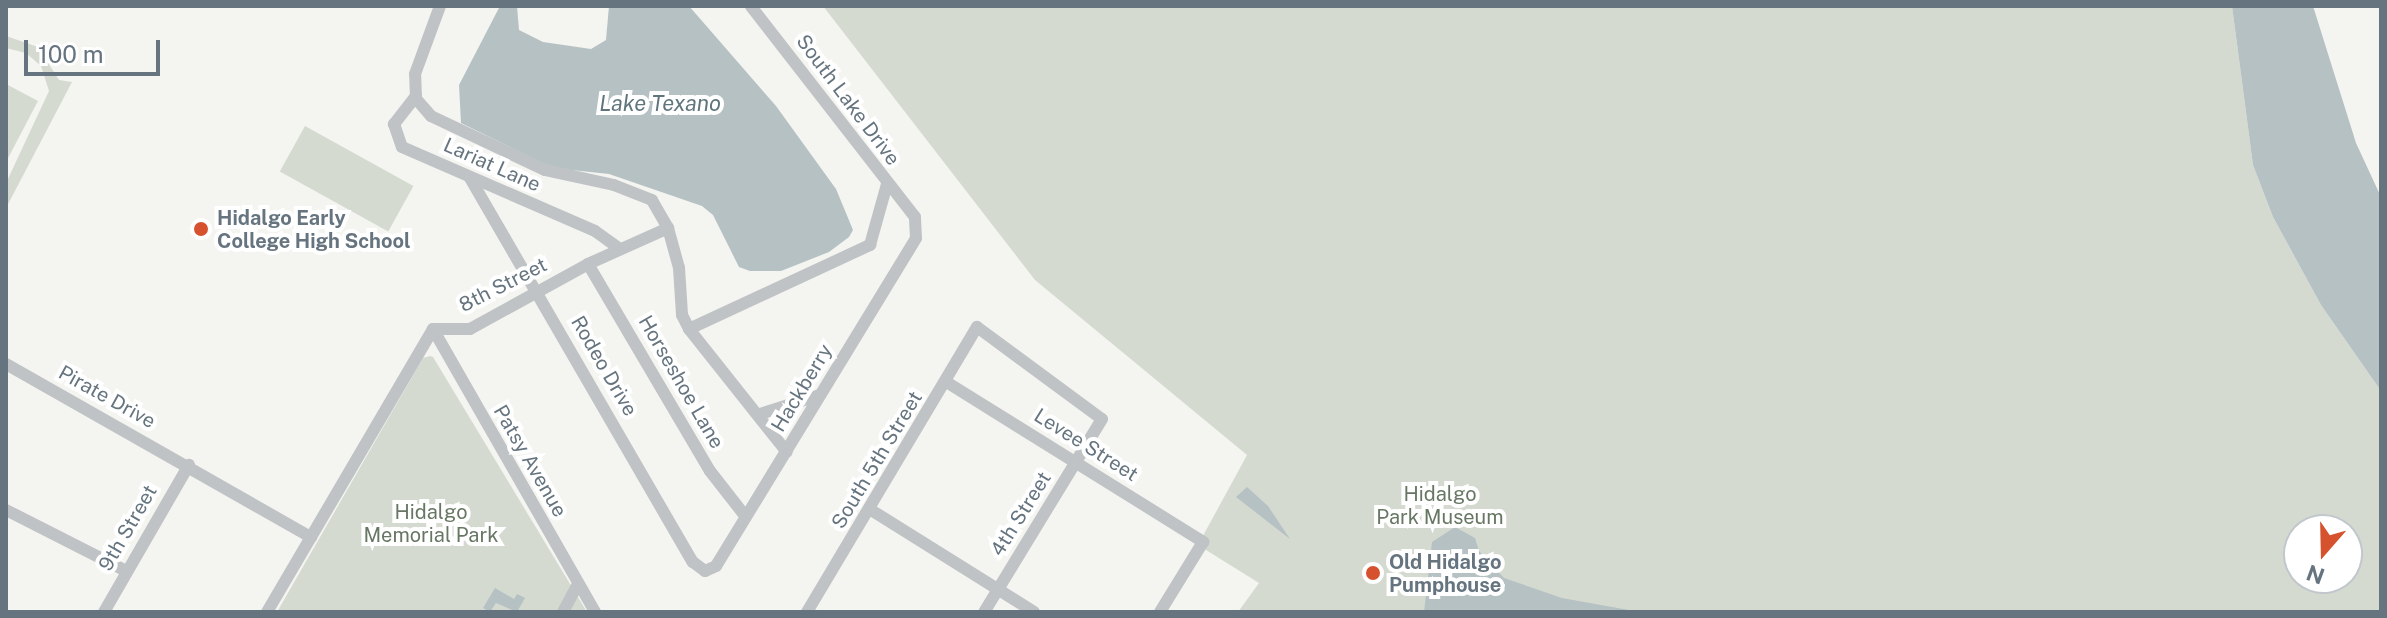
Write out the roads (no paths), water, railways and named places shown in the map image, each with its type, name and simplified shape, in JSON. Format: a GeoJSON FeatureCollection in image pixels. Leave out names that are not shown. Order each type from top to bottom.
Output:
{"type":"FeatureCollection","features":[{"type":"Feature","properties":{"kind":"street"},"geometry":{"type":"LineString","coordinates":[[440,6],[420,51],[416,96],[431,116],[545,170],[614,185],[652,200],[668,228],[679,268],[682,315],[689,329],[760,414],[787,452]]}},
{"type":"Feature","properties":{"kind":"street","name":"South Lake Drive"},"geometry":{"type":"LineString","coordinates":[[751,6],[915,217]]}},
{"type":"Feature","properties":{"kind":"street","name":"Lariat Lane"},"geometry":{"type":"LineString","coordinates":[[416,96],[398,115],[394,135],[402,147],[595,231],[620,249]]}},
{"type":"Feature","properties":{"kind":"street","name":"Rodeo Drive"},"geometry":{"type":"LineString","coordinates":[[470,178],[482,205],[538,291],[693,562],[705,571]]}},
{"type":"Feature","properties":{"kind":"street"},"geometry":{"type":"LineString","coordinates":[[689,329],[870,245],[887,184]]}},
{"type":"Feature","properties":{"kind":"street","name":"Hackberry"},"geometry":{"type":"LineString","coordinates":[[705,571],[716,566],[916,238],[915,217]]}},
{"type":"Feature","properties":{"kind":"street","name":"8th Street"},"geometry":{"type":"LineString","coordinates":[[433,329],[470,329],[588,264],[668,228]]}},
{"type":"Feature","properties":{"kind":"street","name":"Horseshoe Lane"},"geometry":{"type":"LineString","coordinates":[[588,264],[710,471],[746,517]]}},
{"type":"Feature","properties":{"kind":"street","name":"South 5th Street"},"geometry":{"type":"LineString","coordinates":[[807,612],[948,383],[977,327],[1102,419]]}},
{"type":"Feature","properties":{"kind":"street"},"geometry":{"type":"LineString","coordinates":[[267,612],[433,329]]}},
{"type":"Feature","properties":{"kind":"street","name":"Patsy Avenue"},"geometry":{"type":"LineString","coordinates":[[433,329],[595,612]]}},
{"type":"Feature","properties":{"kind":"street","name":"Pirate Drive"},"geometry":{"type":"LineString","coordinates":[[6,364],[189,465],[311,537]]}},
{"type":"Feature","properties":{"kind":"street","name":"Levee Street"},"geometry":{"type":"LineString","coordinates":[[948,383],[1203,542],[1160,612]]}},
{"type":"Feature","properties":{"kind":"street"},"geometry":{"type":"LineString","coordinates":[[760,414],[820,395]]}},
{"type":"Feature","properties":{"kind":"street","name":"4th Street"},"geometry":{"type":"LineString","coordinates":[[984,612],[1102,419]]}},
{"type":"Feature","properties":{"kind":"street","name":"9th Street"},"geometry":{"type":"LineString","coordinates":[[104,612],[189,465]]}},
{"type":"Feature","properties":{"kind":"street"},"geometry":{"type":"LineString","coordinates":[[6,510],[126,571]]}},
{"type":"Feature","properties":{"kind":"street"},"geometry":{"type":"LineString","coordinates":[[871,510],[1034,612]]}},
{"type":"Feature","properties":{"kind":"street"},"geometry":{"type":"LineString","coordinates":[[563,612],[578,584]]}},
{"type":"Feature","properties":{"kind":"water","name":"Lake Texano"},"geometry":{"type":"Polygon","coordinates":[[[500,6],[517,6],[519,30],[543,42],[591,49],[606,40],[609,6],[689,6],[776,106],[836,189],[853,230],[849,237],[829,252],[781,271],[750,271],[739,267],[713,215],[702,206],[609,174],[553,168],[461,123],[459,85],[500,6]]]}},
{"type":"Feature","properties":{"kind":"water"},"geometry":{"type":"Polygon","coordinates":[[[2232,6],[2313,6],[2356,143],[2381,197],[2381,391],[2321,305],[2273,217],[2253,165],[2232,6]]]}},
{"type":"Feature","properties":{"kind":"water"},"geometry":{"type":"Polygon","coordinates":[[[1247,487],[1268,506],[1290,539],[1236,497],[1247,487]]]}},
{"type":"Feature","properties":{"kind":"water"},"geometry":{"type":"Polygon","coordinates":[[[1455,527],[1475,538],[1479,551],[1504,578],[1562,598],[1640,612],[1424,612],[1432,542],[1455,527]]]}},
{"type":"Feature","properties":{"kind":"water"},"geometry":{"type":"Polygon","coordinates":[[[495,588],[514,599],[517,594],[525,598],[517,612],[496,603],[490,612],[483,608],[495,588]]]}},
{"type":"Feature","properties":{"kind":"place","name":"Hidalgo Early College High School"},"geometry":{"type":"Point","coordinates":[201,229]}},
{"type":"Feature","properties":{"kind":"place","name":"Old Hidalgo Pumphouse"},"geometry":{"type":"Point","coordinates":[1373,573]}},
{"type":"Feature","properties":{"kind":"park label","name":"Hidalgo Park Museum"},"geometry":{"type":"Point","coordinates":[1440,506]}},
{"type":"Feature","properties":{"kind":"park label","name":"Hidalgo Memorial Park"},"geometry":{"type":"Point","coordinates":[431,524]}}]}
